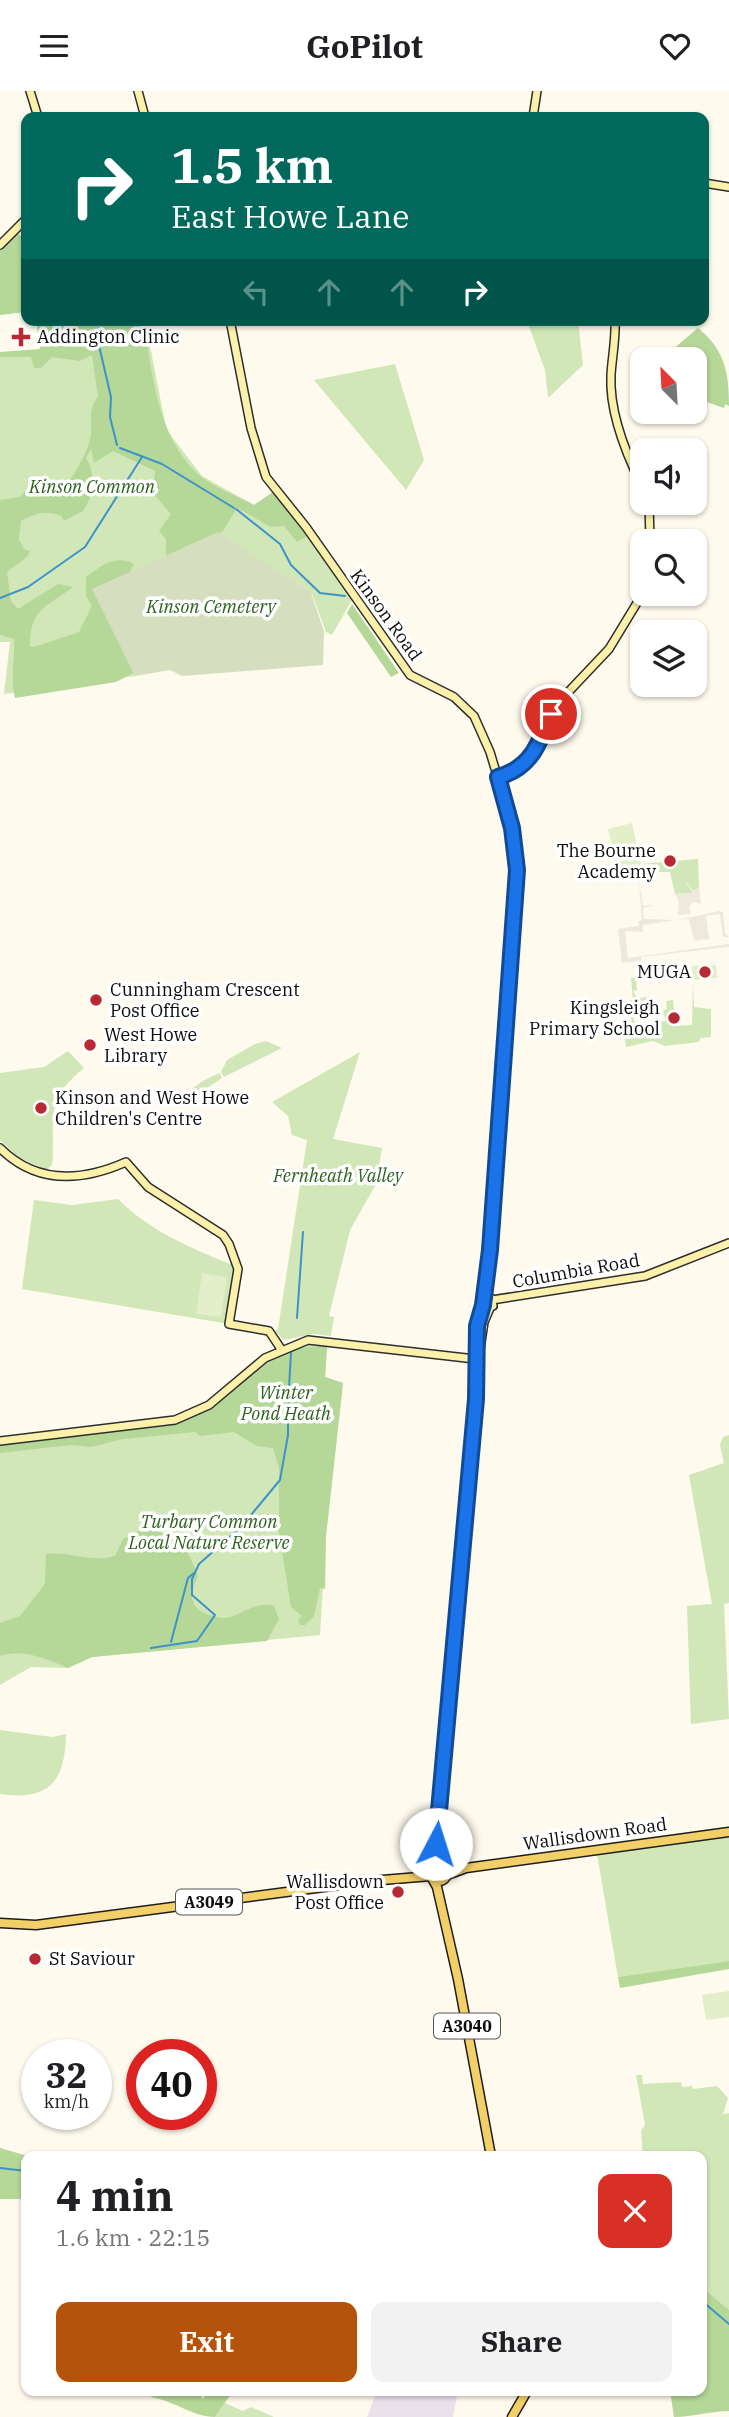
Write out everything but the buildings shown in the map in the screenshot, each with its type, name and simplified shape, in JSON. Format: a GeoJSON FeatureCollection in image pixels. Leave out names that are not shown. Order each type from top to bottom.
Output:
{"type":"FeatureCollection","features":[{"type":"Feature","properties":{"kind":"main road","name":"Wallisdown Road"},"geometry":{"type":"LineString","coordinates":[[0,1923],[36,1925],[729,1832]]}},
{"type":"Feature","properties":{"kind":"main road"},"geometry":{"type":"LineString","coordinates":[[438,1872],[439,1898]]}},
{"type":"Feature","properties":{"kind":"main road","name":"A3040"},"geometry":{"type":"LineString","coordinates":[[438,1872],[439,1898],[458,1979],[490,2151]]}},
{"type":"Feature","properties":{"kind":"main road"},"geometry":{"type":"LineString","coordinates":[[512,2417],[524,2396]]}},
{"type":"Feature","properties":{"kind":"street"},"geometry":{"type":"LineString","coordinates":[[30,91],[36,112]]}},
{"type":"Feature","properties":{"kind":"street"},"geometry":{"type":"LineString","coordinates":[[138,91],[144,112]]}},
{"type":"Feature","properties":{"kind":"street"},"geometry":{"type":"LineString","coordinates":[[534,112],[537,91]]}},
{"type":"Feature","properties":{"kind":"street"},"geometry":{"type":"LineString","coordinates":[[709,184],[729,187]]}},
{"type":"Feature","properties":{"kind":"street"},"geometry":{"type":"LineString","coordinates":[[0,245],[21,224]]}},
{"type":"Feature","properties":{"kind":"street","name":"Kinson Road"},"geometry":{"type":"LineString","coordinates":[[231,326],[251,428],[266,477],[302,520],[410,675],[454,697],[474,716],[498,777],[512,828],[517,870],[499,1143],[485,1289],[489,1303]]}},
{"type":"Feature","properties":{"kind":"street"},"geometry":{"type":"LineString","coordinates":[[615,326],[611,376],[613,402],[630,461]]}},
{"type":"Feature","properties":{"kind":"street"},"geometry":{"type":"LineString","coordinates":[[498,777],[517,771],[530,760],[556,705],[609,649],[634,606]]}},
{"type":"Feature","properties":{"kind":"street"},"geometry":{"type":"LineString","coordinates":[[0,1148],[36,1172],[65,1177],[90,1176],[126,1162],[148,1187],[223,1235],[238,1269],[229,1324],[269,1331],[281,1349]]}},
{"type":"Feature","properties":{"kind":"street","name":"Columbia Road"},"geometry":{"type":"LineString","coordinates":[[489,1303],[645,1276],[729,1243]]}},
{"type":"Feature","properties":{"kind":"street"},"geometry":{"type":"LineString","coordinates":[[438,1872],[435,1851],[476,1399],[477,1326],[489,1303]]}},
{"type":"Feature","properties":{"kind":"street"},"geometry":{"type":"LineString","coordinates":[[0,1441],[175,1420],[209,1405],[265,1358],[307,1340],[328,1340],[475,1359]]}},
{"type":"Feature","properties":{"kind":"shaded area"},"geometry":{"type":"Polygon","coordinates":[[[685,881],[694,891],[699,887],[701,904],[693,902],[689,907],[691,914],[678,915],[679,902],[675,894],[693,893],[685,881]]]}},
{"type":"Feature","properties":{"kind":"shaded area"},"geometry":{"type":"Polygon","coordinates":[[[639,882],[643,906],[655,905],[643,908],[644,919],[676,920],[643,925],[643,932],[625,931],[628,958],[729,944],[729,947],[641,957],[641,961],[622,963],[618,929],[639,926],[638,921],[642,920],[639,882]]]}},
{"type":"Feature","properties":{"kind":"shaded area"},"geometry":{"type":"Polygon","coordinates":[[[723,912],[725,934],[729,937],[723,937],[720,914],[706,916],[709,939],[694,941],[689,919],[678,920],[723,912]]]}},
{"type":"Feature","properties":{"kind":"shaded area"},"geometry":{"type":"Polygon","coordinates":[[[375,2396],[457,2396],[453,2417],[367,2417],[375,2396]]]}},
{"type":"Feature","properties":{"kind":"green space"},"geometry":{"type":"Polygon","coordinates":[[[15,231],[21,236],[21,313],[0,315],[0,245],[15,231]]]}},
{"type":"Feature","properties":{"kind":"green space"},"geometry":{"type":"Polygon","coordinates":[[[37,326],[144,326],[158,402],[173,441],[184,458],[198,474],[211,483],[254,505],[275,491],[307,536],[297,542],[284,526],[271,527],[237,508],[223,531],[166,558],[166,539],[159,531],[171,514],[153,493],[155,471],[113,451],[94,463],[91,449],[86,458],[92,485],[90,499],[83,511],[64,521],[61,516],[45,513],[21,521],[19,539],[24,549],[30,551],[27,557],[7,572],[11,601],[18,609],[58,584],[73,587],[36,616],[30,647],[37,646],[79,632],[92,606],[86,596],[86,577],[114,561],[134,564],[127,577],[135,672],[116,682],[15,698],[14,639],[0,635],[0,500],[20,497],[29,486],[63,489],[79,466],[88,446],[91,412],[98,397],[92,355],[80,361],[52,357],[41,368],[34,368],[31,357],[0,357],[0,352],[40,349],[37,326]]]}},
{"type":"Feature","properties":{"kind":"green space","name":"Kinson Common"},"geometry":{"type":"Polygon","coordinates":[[[41,326],[146,326],[165,423],[163,425],[202,476],[254,505],[277,489],[355,596],[350,597],[352,600],[332,635],[326,632],[312,594],[93,589],[135,676],[4,694],[10,642],[0,642],[0,354],[45,354],[41,326]]]}},
{"type":"Feature","properties":{"kind":"green space"},"geometry":{"type":"Polygon","coordinates":[[[529,326],[579,326],[583,365],[548,398],[545,370],[529,326]]]}},
{"type":"Feature","properties":{"kind":"green space"},"geometry":{"type":"Polygon","coordinates":[[[698,328],[707,336],[724,363],[729,406],[725,404],[724,408],[707,402],[707,347],[676,347],[698,328]]]}},
{"type":"Feature","properties":{"kind":"green space"},"geometry":{"type":"Polygon","coordinates":[[[395,364],[424,460],[406,490],[314,380],[395,364]]]}},
{"type":"Feature","properties":{"kind":"green space","name":"Kinson Cemetery"},"geometry":{"type":"Polygon","coordinates":[[[218,532],[311,593],[324,631],[323,665],[182,676],[170,670],[135,676],[92,589],[218,532]]]}},
{"type":"Feature","properties":{"kind":"green space"},"geometry":{"type":"Polygon","coordinates":[[[352,604],[399,673],[391,677],[347,613],[352,604]]]}},
{"type":"Feature","properties":{"kind":"green space"},"geometry":{"type":"Polygon","coordinates":[[[632,823],[641,864],[617,869],[608,829],[632,823]]]}},
{"type":"Feature","properties":{"kind":"green space"},"geometry":{"type":"Polygon","coordinates":[[[698,859],[699,887],[694,891],[685,881],[693,893],[675,894],[670,872],[656,872],[655,865],[641,864],[698,859]]]}},
{"type":"Feature","properties":{"kind":"green space","name":"MUGA"},"geometry":{"type":"Polygon","coordinates":[[[716,965],[717,978],[693,980],[692,966],[716,965]]]}},
{"type":"Feature","properties":{"kind":"green space"},"geometry":{"type":"Polygon","coordinates":[[[631,978],[639,978],[636,981],[637,991],[633,990],[637,999],[650,996],[651,1001],[648,1002],[649,1012],[636,1005],[631,1008],[635,1024],[658,1025],[658,1022],[666,1021],[663,1011],[667,1009],[666,1001],[673,1000],[675,1026],[692,1025],[693,983],[694,1007],[711,1009],[711,1037],[700,1038],[699,1042],[665,1046],[653,1041],[626,1047],[625,1038],[620,1038],[620,1035],[632,1029],[630,1000],[633,1000],[631,978]]]}},
{"type":"Feature","properties":{"kind":"green space"},"geometry":{"type":"Polygon","coordinates":[[[266,1041],[282,1048],[224,1077],[221,1072],[227,1060],[255,1044],[266,1041]]]}},
{"type":"Feature","properties":{"kind":"green space"},"geometry":{"type":"Polygon","coordinates":[[[68,1051],[84,1068],[58,1098],[53,1117],[52,1165],[46,1170],[18,1157],[0,1140],[0,1073],[44,1067],[68,1051]]]}},
{"type":"Feature","properties":{"kind":"green space","name":"Fernheath Valley"},"geometry":{"type":"Polygon","coordinates":[[[360,1052],[333,1139],[382,1148],[376,1184],[350,1230],[329,1316],[334,1317],[331,1336],[313,1334],[284,1340],[275,1331],[278,1329],[307,1140],[292,1135],[288,1116],[272,1102],[360,1052]]]}},
{"type":"Feature","properties":{"kind":"green space"},"geometry":{"type":"Polygon","coordinates":[[[220,1073],[222,1078],[178,1108],[176,1104],[192,1089],[220,1073]]]}},
{"type":"Feature","properties":{"kind":"green space"},"geometry":{"type":"Polygon","coordinates":[[[118,1199],[143,1220],[171,1237],[230,1264],[237,1261],[229,1324],[22,1289],[34,1200],[72,1205],[118,1199]]]}},
{"type":"Feature","properties":{"kind":"green space"},"geometry":{"type":"Polygon","coordinates":[[[202,1273],[227,1277],[221,1317],[196,1314],[202,1273]]]}},
{"type":"Feature","properties":{"kind":"green space","name":"Turbary Common Local Nature Reserve"},"geometry":{"type":"Polygon","coordinates":[[[308,1340],[328,1340],[325,1377],[343,1383],[326,1536],[320,1635],[92,1657],[68,1668],[31,1667],[0,1685],[0,1441],[175,1420],[195,1413],[265,1358],[308,1340]]]}},
{"type":"Feature","properties":{"kind":"green space","name":"Winter Pond Heath"},"geometry":{"type":"Polygon","coordinates":[[[327,1346],[325,1377],[343,1383],[326,1536],[325,1589],[320,1588],[314,1616],[305,1625],[300,1625],[298,1620],[302,1616],[291,1607],[279,1532],[279,1468],[273,1448],[257,1446],[234,1432],[200,1436],[195,1432],[123,1439],[91,1447],[71,1445],[0,1453],[0,1446],[176,1424],[212,1406],[275,1357],[296,1348],[327,1346]]]}},
{"type":"Feature","properties":{"kind":"green space"},"geometry":{"type":"Polygon","coordinates":[[[729,1435],[729,1603],[724,1604],[729,1719],[691,1724],[687,1606],[712,1604],[689,1475],[724,1463],[720,1445],[723,1437],[729,1435]]]}},
{"type":"Feature","properties":{"kind":"green space"},"geometry":{"type":"Polygon","coordinates":[[[145,1528],[166,1534],[185,1549],[198,1577],[192,1600],[198,1609],[224,1618],[261,1605],[274,1606],[279,1619],[267,1641],[92,1657],[68,1668],[26,1654],[0,1656],[0,1623],[20,1616],[45,1584],[46,1554],[96,1558],[115,1556],[123,1539],[145,1528]]]}},
{"type":"Feature","properties":{"kind":"green space"},"geometry":{"type":"Polygon","coordinates":[[[0,1730],[52,1737],[66,1734],[62,1765],[51,1785],[31,1794],[0,1794],[0,1730]]]}},
{"type":"Feature","properties":{"kind":"green space"},"geometry":{"type":"Polygon","coordinates":[[[729,1834],[729,1961],[618,1977],[597,1854],[729,1834]]]}},
{"type":"Feature","properties":{"kind":"green space"},"geometry":{"type":"Polygon","coordinates":[[[729,1961],[729,1969],[620,1988],[618,1977],[729,1961]]]}},
{"type":"Feature","properties":{"kind":"green space"},"geometry":{"type":"Polygon","coordinates":[[[729,1991],[729,2017],[706,2020],[702,1995],[729,1991]]]}},
{"type":"Feature","properties":{"kind":"green space"},"geometry":{"type":"Polygon","coordinates":[[[636,2075],[642,2075],[643,2084],[681,2082],[682,2087],[692,2086],[693,2089],[717,2086],[728,2098],[723,2114],[729,2113],[729,2310],[707,2291],[707,2151],[643,2151],[641,2131],[645,2125],[636,2075]]]}},
{"type":"Feature","properties":{"kind":"green space"},"geometry":{"type":"Polygon","coordinates":[[[0,2148],[21,2154],[21,2199],[0,2199],[0,2148]]]}},
{"type":"Feature","properties":{"kind":"green space"},"geometry":{"type":"Polygon","coordinates":[[[707,2291],[729,2310],[729,2411],[674,2417],[671,2396],[707,2396],[707,2291]]]}},
{"type":"Feature","properties":{"kind":"green space"},"geometry":{"type":"Polygon","coordinates":[[[201,2396],[203,2399],[205,2396],[230,2396],[215,2417],[151,2397],[201,2396]]]}},
{"type":"Feature","properties":{"kind":"green space"},"geometry":{"type":"Polygon","coordinates":[[[225,2403],[243,2411],[251,2407],[274,2417],[215,2417],[225,2403]]]}},
{"type":"Feature","properties":{"kind":"waterway"},"geometry":{"type":"LineString","coordinates":[[99,328],[97,337],[111,397],[110,417],[117,445]]}},
{"type":"Feature","properties":{"kind":"waterway"},"geometry":{"type":"LineString","coordinates":[[120,448],[162,464],[234,508]]}},
{"type":"Feature","properties":{"kind":"waterway"},"geometry":{"type":"LineString","coordinates":[[0,598],[28,587],[85,547],[142,457]]}},
{"type":"Feature","properties":{"kind":"waterway"},"geometry":{"type":"LineString","coordinates":[[236,509],[280,544],[291,565],[320,593],[345,596]]}},
{"type":"Feature","properties":{"kind":"waterway"},"geometry":{"type":"LineString","coordinates":[[297,1318],[303,1232]]}},
{"type":"Feature","properties":{"kind":"waterway"},"geometry":{"type":"LineString","coordinates":[[288,1404],[291,1353]]}},
{"type":"Feature","properties":{"kind":"waterway"},"geometry":{"type":"LineString","coordinates":[[151,1648],[197,1641],[215,1615],[192,1595],[192,1579],[199,1564],[241,1527],[280,1480],[288,1435],[288,1410]]}},
{"type":"Feature","properties":{"kind":"waterway"},"geometry":{"type":"LineString","coordinates":[[171,1642],[188,1578],[194,1573]]}},
{"type":"Feature","properties":{"kind":"waterway"},"geometry":{"type":"LineString","coordinates":[[0,2168],[21,2170]]}},
{"type":"Feature","properties":{"kind":"waterway"},"geometry":{"type":"LineString","coordinates":[[707,2305],[729,2324]]}},
{"type":"Feature","properties":{"kind":"place","name":"Addington Clinic"},"geometry":{"type":"Point","coordinates":[21,337]}},
{"type":"Feature","properties":{"kind":"place","name":"The Bourne Academy"},"geometry":{"type":"Point","coordinates":[670,861]}},
{"type":"Feature","properties":{"kind":"place","name":"MUGA"},"geometry":{"type":"Point","coordinates":[705,972]}},
{"type":"Feature","properties":{"kind":"place","name":"Cunningham Crescent Post Office"},"geometry":{"type":"Point","coordinates":[96,1000]}},
{"type":"Feature","properties":{"kind":"place","name":"Kingsleigh Primary School"},"geometry":{"type":"Point","coordinates":[674,1018]}},
{"type":"Feature","properties":{"kind":"place","name":"West Howe Library"},"geometry":{"type":"Point","coordinates":[90,1045]}},
{"type":"Feature","properties":{"kind":"place","name":"Kinson and West Howe Children's Centre"},"geometry":{"type":"Point","coordinates":[41,1108]}},
{"type":"Feature","properties":{"kind":"place","name":"Wallisdown Post Office"},"geometry":{"type":"Point","coordinates":[398,1892]}},
{"type":"Feature","properties":{"kind":"place","name":"St Saviour"},"geometry":{"type":"Point","coordinates":[35,1959]}},
{"type":"Feature","properties":{"kind":"route"},"geometry":{"type":"LineString","coordinates":[[436,1844],[476,1399],[477,1326],[483,1305],[490,1250],[511,976],[517,870],[512,828],[498,777],[517,771],[530,760],[551,714]]}}]}
